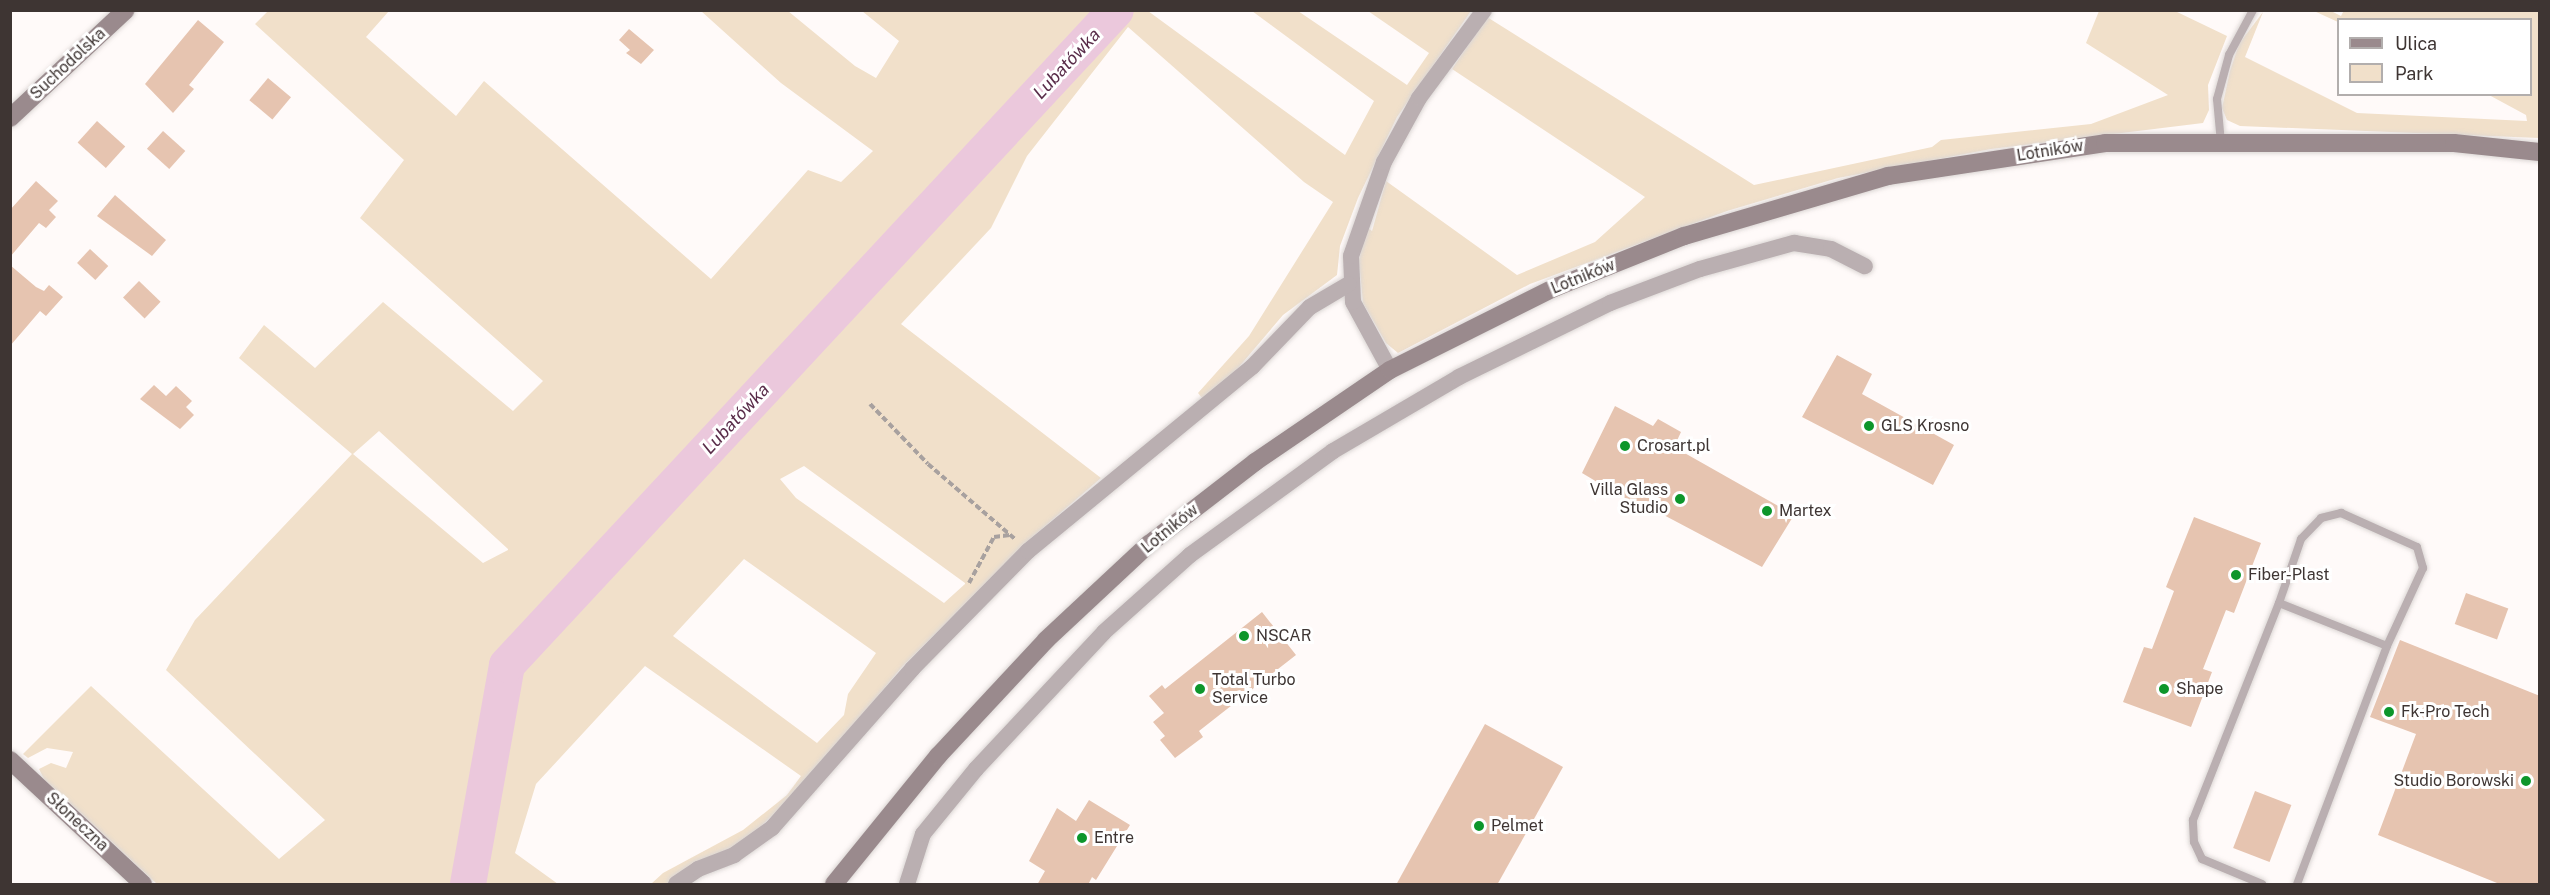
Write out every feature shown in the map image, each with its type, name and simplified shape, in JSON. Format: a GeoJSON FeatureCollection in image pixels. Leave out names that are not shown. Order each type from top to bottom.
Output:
{"type":"FeatureCollection","features":[{"type":"Feature","properties":{"kind":"street","name":"Suchodolska"},"geometry":{"type":"LineString","coordinates":[[10,118],[126,10]]}},
{"type":"Feature","properties":{"kind":"street"},"geometry":{"type":"LineString","coordinates":[[1390,370],[1353,302],[1349,284],[1351,256],[1384,162],[1419,98],[1484,10]]}},
{"type":"Feature","properties":{"kind":"street","name":"Lotników"},"geometry":{"type":"LineString","coordinates":[[834,885],[938,756],[1046,640],[1149,544],[1255,462],[1390,370],[1554,288],[1673,240],[1888,176],[2105,143],[2454,142],[2540,152]]}},
{"type":"Feature","properties":{"kind":"street"},"geometry":{"type":"LineString","coordinates":[[908,884],[923,834],[976,769],[1104,632],[1190,555],[1333,451],[1459,377],[1610,303],[1700,269],[1794,243],[1831,249],[1865,266]]}},
{"type":"Feature","properties":{"kind":"street"},"geometry":{"type":"LineString","coordinates":[[676,885],[698,869],[734,855],[772,828],[912,669],[1028,551],[1252,366],[1310,307],[1349,284]]}},
{"type":"Feature","properties":{"kind":"street","name":"Słoneczna"},"geometry":{"type":"LineString","coordinates":[[10,760],[142,885]]}},
{"type":"Feature","properties":{"kind":"lane"},"geometry":{"type":"LineString","coordinates":[[2221,143],[2217,99],[2229,55],[2253,10]]}},
{"type":"Feature","properties":{"kind":"lane"},"geometry":{"type":"LineString","coordinates":[[2262,885],[2202,859],[2194,842],[2193,820],[2279,603],[2301,539],[2321,518],[2341,513],[2417,547],[2423,568],[2387,646],[2297,885]]}},
{"type":"Feature","properties":{"kind":"lane"},"geometry":{"type":"LineString","coordinates":[[2279,603],[2387,646]]}},
{"type":"Feature","properties":{"kind":"path"},"geometry":{"type":"LineString","coordinates":[[870,404],[928,464],[1028,551]]}},
{"type":"Feature","properties":{"kind":"green space"},"geometry":{"type":"Polygon","coordinates":[[[2344,10],[2539,11],[2539,138],[2240,126],[2227,120],[2222,108],[2239,44],[2263,12],[2245,57],[2357,113],[2527,121],[2526,115],[2491,96],[2532,96],[2532,18],[2337,18],[2337,22],[2314,11],[2331,11],[2341,16],[2344,10]]]}},
{"type":"Feature","properties":{"kind":"green space"},"geometry":{"type":"Polygon","coordinates":[[[268,11],[389,11],[366,37],[456,116],[484,81],[711,279],[808,170],[841,182],[873,151],[781,83],[701,11],[788,11],[855,66],[876,78],[899,41],[862,11],[1148,11],[1345,155],[1374,101],[1252,11],[1298,11],[1407,85],[1429,53],[1368,11],[1471,11],[1397,117],[1358,198],[1340,246],[1337,275],[1283,315],[1233,374],[1202,398],[1198,393],[1249,336],[1333,202],[1304,182],[1128,27],[1027,156],[991,228],[901,324],[1101,478],[1030,539],[901,668],[807,781],[749,838],[666,884],[651,884],[663,873],[743,830],[787,795],[801,776],[645,666],[536,784],[515,853],[558,884],[157,884],[44,779],[39,769],[51,763],[66,768],[73,752],[47,748],[28,758],[23,754],[91,686],[279,859],[325,820],[166,670],[195,620],[352,454],[239,358],[264,325],[315,368],[383,302],[513,411],[543,381],[360,218],[404,160],[255,24],[268,11]],[[379,431],[353,454],[483,563],[508,550],[508,549],[379,431]],[[804,466],[780,479],[796,498],[944,603],[965,584],[804,466]],[[744,559],[673,636],[817,743],[844,715],[848,694],[876,653],[744,559]]]}},
{"type":"Feature","properties":{"kind":"green space"},"geometry":{"type":"Polygon","coordinates":[[[2099,11],[2175,11],[2227,36],[2208,85],[2209,110],[2203,123],[1991,149],[1838,178],[1727,211],[1530,284],[1398,353],[1386,343],[1363,303],[1359,260],[1367,227],[1372,231],[1386,181],[1517,275],[1595,242],[1645,197],[1452,69],[1487,17],[1754,185],[1932,147],[1941,140],[2091,124],[2168,95],[2086,43],[2099,11]]]}},
{"type":"Feature","properties":{"kind":"building"},"geometry":{"type":"Polygon","coordinates":[[[198,20],[224,42],[189,85],[194,89],[173,113],[145,84],[198,20]]]}},
{"type":"Feature","properties":{"kind":"building"},"geometry":{"type":"Polygon","coordinates":[[[629,29],[654,50],[641,64],[626,53],[630,50],[619,40],[629,29]]]}},
{"type":"Feature","properties":{"kind":"building"},"geometry":{"type":"Polygon","coordinates":[[[268,78],[291,97],[272,119],[249,100],[268,78]]]}},
{"type":"Feature","properties":{"kind":"building"},"geometry":{"type":"Polygon","coordinates":[[[97,121],[125,146],[106,168],[78,143],[97,121]]]}},
{"type":"Feature","properties":{"kind":"building"},"geometry":{"type":"Polygon","coordinates":[[[163,131],[185,151],[169,169],[147,149],[163,131]]]}},
{"type":"Feature","properties":{"kind":"building"},"geometry":{"type":"Polygon","coordinates":[[[36,181],[58,201],[49,210],[56,217],[46,228],[39,223],[10,257],[10,210],[36,181]]]}},
{"type":"Feature","properties":{"kind":"building"},"geometry":{"type":"Polygon","coordinates":[[[115,195],[166,240],[152,256],[97,216],[115,195]]]}},
{"type":"Feature","properties":{"kind":"building"},"geometry":{"type":"Polygon","coordinates":[[[90,249],[108,266],[95,280],[77,263],[90,249]]]}},
{"type":"Feature","properties":{"kind":"building"},"geometry":{"type":"Polygon","coordinates":[[[10,265],[36,287],[44,291],[49,285],[63,297],[46,316],[40,311],[10,346],[10,265]]]}},
{"type":"Feature","properties":{"kind":"building"},"geometry":{"type":"Polygon","coordinates":[[[139,281],[161,302],[145,318],[123,298],[139,281]]]}},
{"type":"Feature","properties":{"kind":"building","name":"GLS Krosno"},"geometry":{"type":"Polygon","coordinates":[[[1837,355],[1872,374],[1862,394],[1954,445],[1933,485],[1802,417],[1837,355]]]}},
{"type":"Feature","properties":{"kind":"building"},"geometry":{"type":"Polygon","coordinates":[[[154,385],[166,396],[176,386],[192,401],[186,407],[194,415],[180,429],[140,399],[154,385]]]}},
{"type":"Feature","properties":{"kind":"building"},"geometry":{"type":"Polygon","coordinates":[[[1615,406],[1653,426],[1658,419],[1681,432],[1674,447],[1794,515],[1762,567],[1641,503],[1639,507],[1582,473],[1615,406]]]}},
{"type":"Feature","properties":{"kind":"building"},"geometry":{"type":"Polygon","coordinates":[[[2194,517],[2261,543],[2234,613],[2226,610],[2203,669],[2212,672],[2191,727],[2123,702],[2144,647],[2152,649],[2174,591],[2166,587],[2194,517]]]}},
{"type":"Feature","properties":{"kind":"building"},"geometry":{"type":"Polygon","coordinates":[[[2466,593],[2508,608],[2497,639],[2455,624],[2466,593]]]}},
{"type":"Feature","properties":{"kind":"building"},"geometry":{"type":"Polygon","coordinates":[[[1262,612],[1296,655],[1199,731],[1203,737],[1175,758],[1160,740],[1165,736],[1153,722],[1164,713],[1149,696],[1162,685],[1165,689],[1262,612]]]}},
{"type":"Feature","properties":{"kind":"building"},"geometry":{"type":"Polygon","coordinates":[[[2400,640],[2540,696],[2540,885],[2502,885],[2378,835],[2416,734],[2370,717],[2400,640]]]}},
{"type":"Feature","properties":{"kind":"building","name":"Pelmet"},"geometry":{"type":"Polygon","coordinates":[[[1485,724],[1563,767],[1497,885],[1396,885],[1485,724]]]}},
{"type":"Feature","properties":{"kind":"building"},"geometry":{"type":"Polygon","coordinates":[[[2255,791],[2291,805],[2270,862],[2233,848],[2255,791]]]}},
{"type":"Feature","properties":{"kind":"building","name":"Entre"},"geometry":{"type":"Polygon","coordinates":[[[1089,800],[1130,825],[1096,880],[1092,877],[1088,885],[1037,885],[1045,871],[1029,861],[1057,808],[1076,821],[1089,800]]]}},
{"type":"Feature","properties":{"kind":"waterway","name":"Lubatówka"},"geometry":{"type":"LineString","coordinates":[[468,884],[507,665],[1116,10]]}},
{"type":"Feature","properties":{"kind":"place","name":"GLS Krosno"},"geometry":{"type":"Point","coordinates":[1869,426]}},
{"type":"Feature","properties":{"kind":"place","name":"Crosart.pl"},"geometry":{"type":"Point","coordinates":[1625,446]}},
{"type":"Feature","properties":{"kind":"place","name":"Villa Glass Studio"},"geometry":{"type":"Point","coordinates":[1680,499]}},
{"type":"Feature","properties":{"kind":"place","name":"Martex"},"geometry":{"type":"Point","coordinates":[1767,511]}},
{"type":"Feature","properties":{"kind":"place","name":"Fiber-Plast"},"geometry":{"type":"Point","coordinates":[2236,575]}},
{"type":"Feature","properties":{"kind":"place","name":"NSCAR"},"geometry":{"type":"Point","coordinates":[1244,636]}},
{"type":"Feature","properties":{"kind":"place","name":"Total Turbo Service"},"geometry":{"type":"Point","coordinates":[1200,689]}},
{"type":"Feature","properties":{"kind":"place","name":"Shape"},"geometry":{"type":"Point","coordinates":[2164,689]}},
{"type":"Feature","properties":{"kind":"place","name":"Fk-Pro Tech"},"geometry":{"type":"Point","coordinates":[2389,712]}},
{"type":"Feature","properties":{"kind":"place","name":"Studio Borowski"},"geometry":{"type":"Point","coordinates":[2526,781]}},
{"type":"Feature","properties":{"kind":"place","name":"Pelmet"},"geometry":{"type":"Point","coordinates":[1479,826]}},
{"type":"Feature","properties":{"kind":"place","name":"Entre"},"geometry":{"type":"Point","coordinates":[1082,838]}}]}
